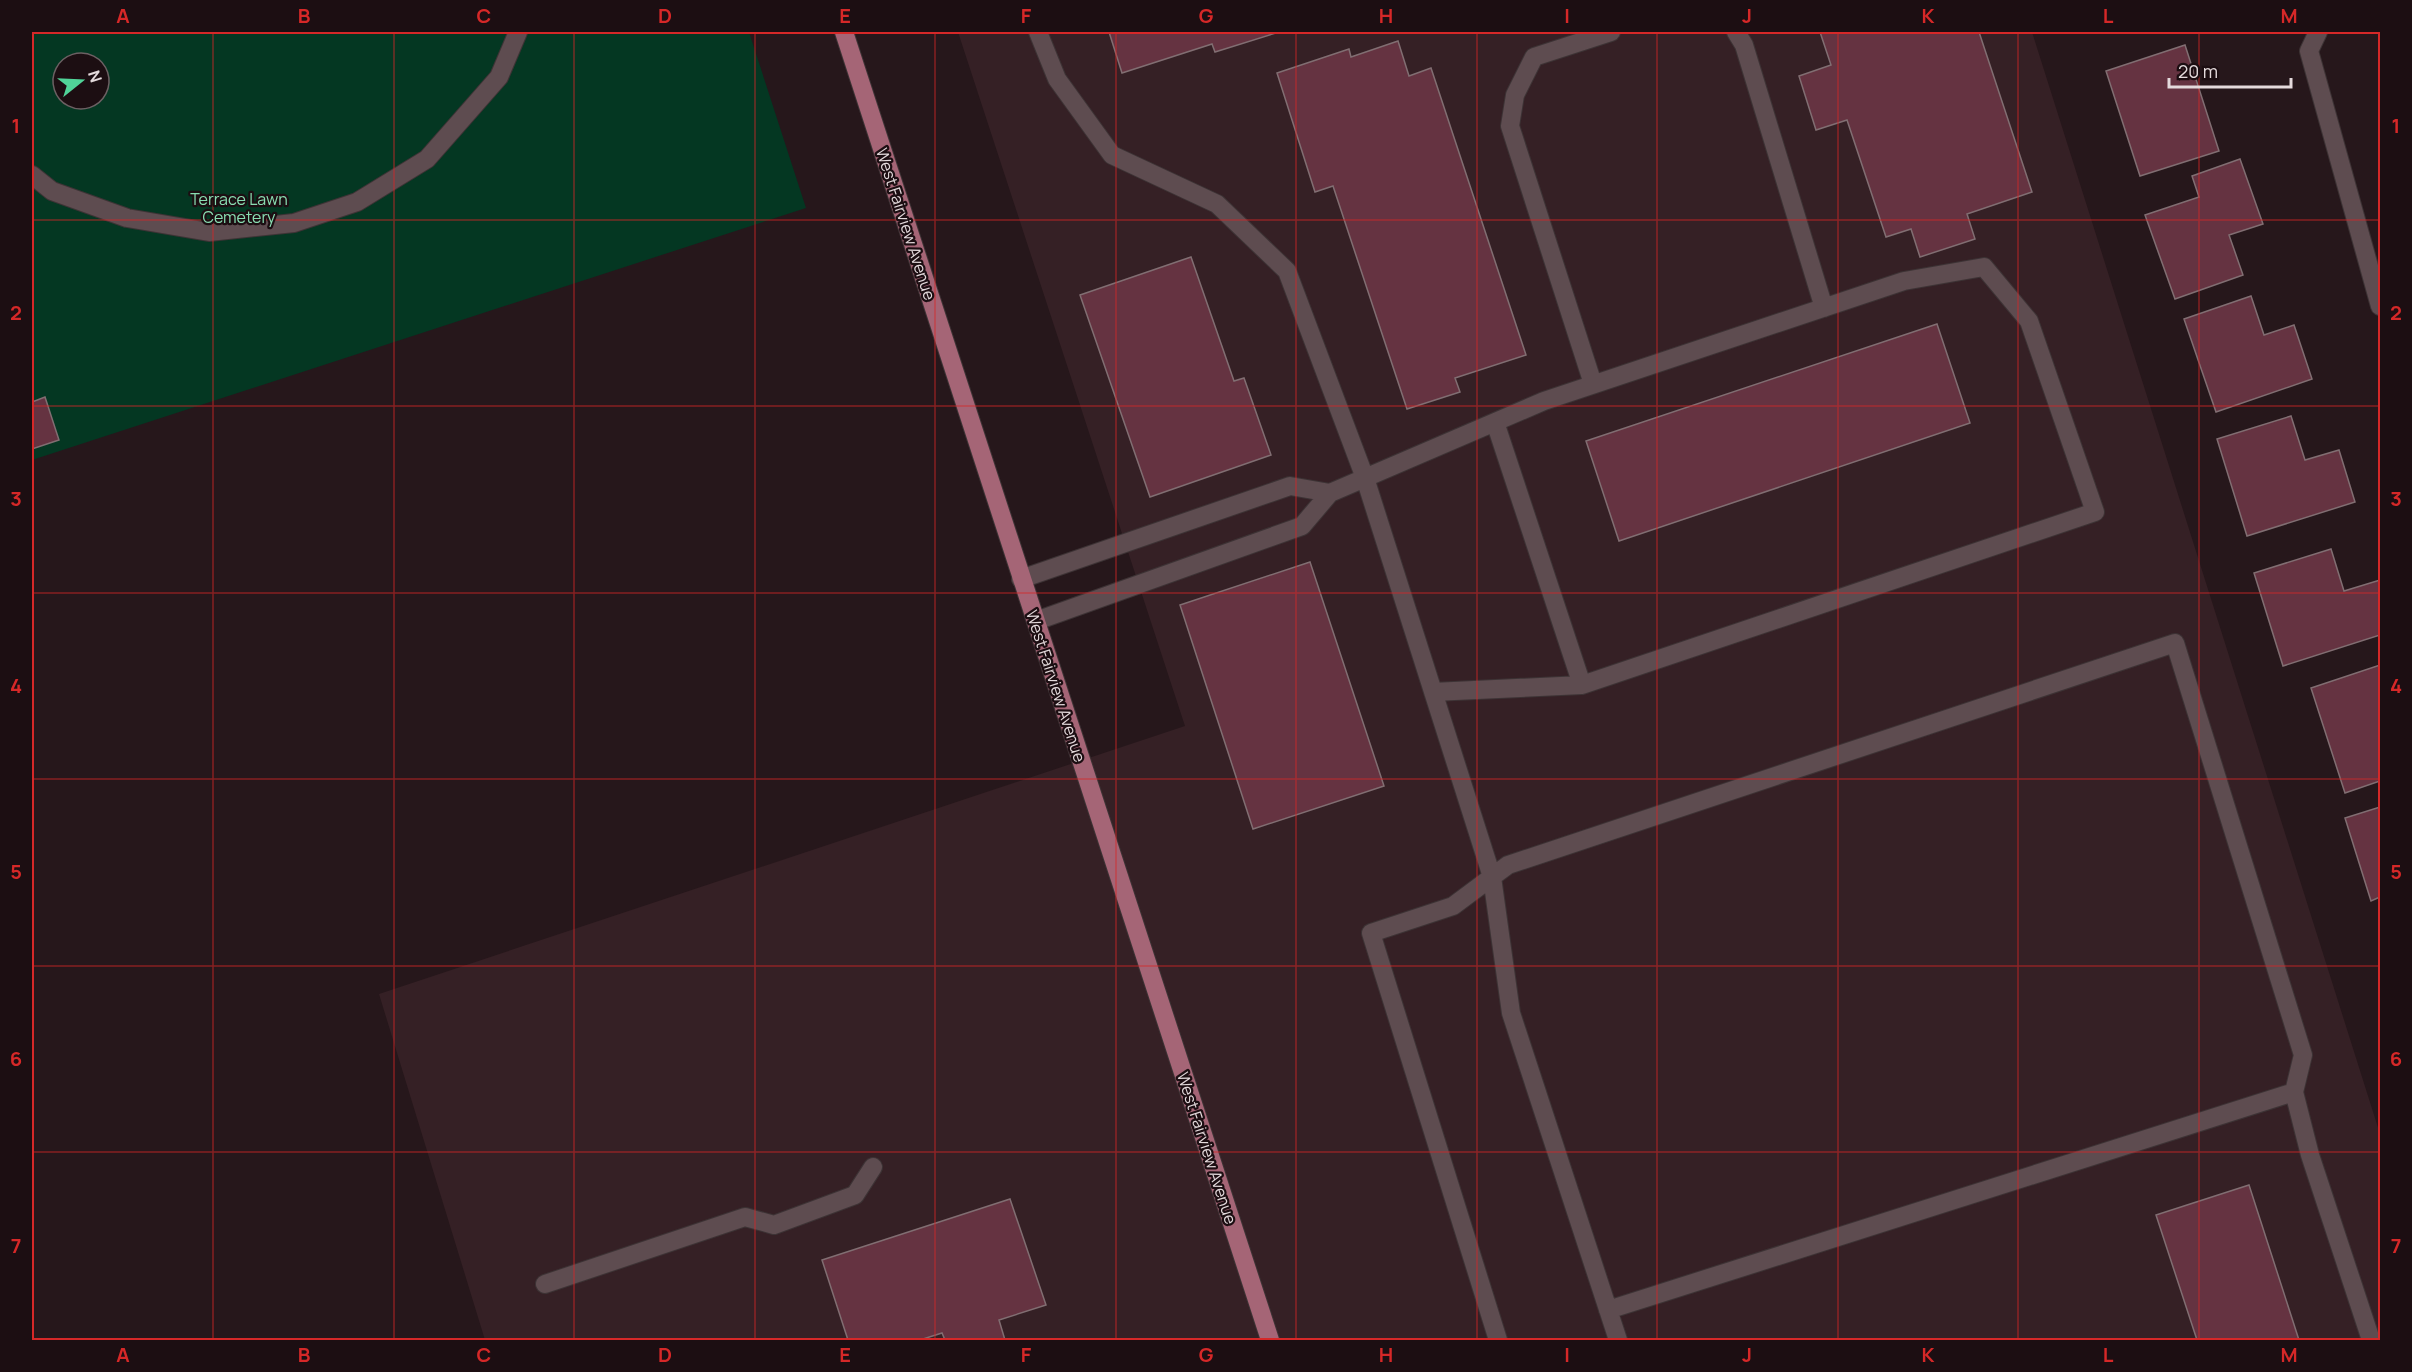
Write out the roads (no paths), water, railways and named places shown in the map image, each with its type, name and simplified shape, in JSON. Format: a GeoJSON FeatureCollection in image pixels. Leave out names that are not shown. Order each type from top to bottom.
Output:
{"type":"FeatureCollection","features":[{"type":"Feature","properties":{"kind":"main road","name":"West Fairview Avenue"},"geometry":{"type":"LineString","coordinates":[[844,32],[1270,1341]]}},
{"type":"Feature","properties":{"kind":"street"},"geometry":{"type":"LineString","coordinates":[[32,175],[52,191],[127,218],[209,232],[294,223],[357,202],[427,159],[498,77],[518,32]]}},
{"type":"Feature","properties":{"kind":"street"},"geometry":{"type":"LineString","coordinates":[[1038,32],[1057,79],[1112,155],[1217,204],[1287,271],[1365,478],[1492,877],[1511,1013],[1618,1341]]}},
{"type":"Feature","properties":{"kind":"street"},"geometry":{"type":"LineString","coordinates":[[1593,384],[1510,126],[1515,95],[1534,57],[1611,32]]}},
{"type":"Feature","properties":{"kind":"street"},"geometry":{"type":"LineString","coordinates":[[1736,32],[1744,45],[1824,308]]}},
{"type":"Feature","properties":{"kind":"street"},"geometry":{"type":"LineString","coordinates":[[2318,32],[2309,51],[2380,306]]}},
{"type":"Feature","properties":{"kind":"street"},"geometry":{"type":"LineString","coordinates":[[1036,621],[1302,526],[1330,493],[1544,401],[1904,281],[1984,267],[2030,321],[2095,512],[1582,685],[1433,692]]}},
{"type":"Feature","properties":{"kind":"street"},"geometry":{"type":"LineString","coordinates":[[1495,422],[1582,685]]}},
{"type":"Feature","properties":{"kind":"street"},"geometry":{"type":"LineString","coordinates":[[1021,579],[1290,486],[1330,493]]}},
{"type":"Feature","properties":{"kind":"street"},"geometry":{"type":"LineString","coordinates":[[1498,1341],[1371,933],[1453,906],[1508,865],[2175,643],[2303,1055],[2294,1092],[2310,1155],[2371,1341]]}},
{"type":"Feature","properties":{"kind":"street"},"geometry":{"type":"LineString","coordinates":[[1608,1310],[2294,1092]]}},
{"type":"Feature","properties":{"kind":"street"},"geometry":{"type":"LineString","coordinates":[[545,1284],[745,1217],[774,1225],[855,1195],[873,1167]]}},
{"type":"Feature","properties":{"kind":"park label","name":"Terrace Lawn Cemetery"},"geometry":{"type":"Point","coordinates":[239,208]}}]}
